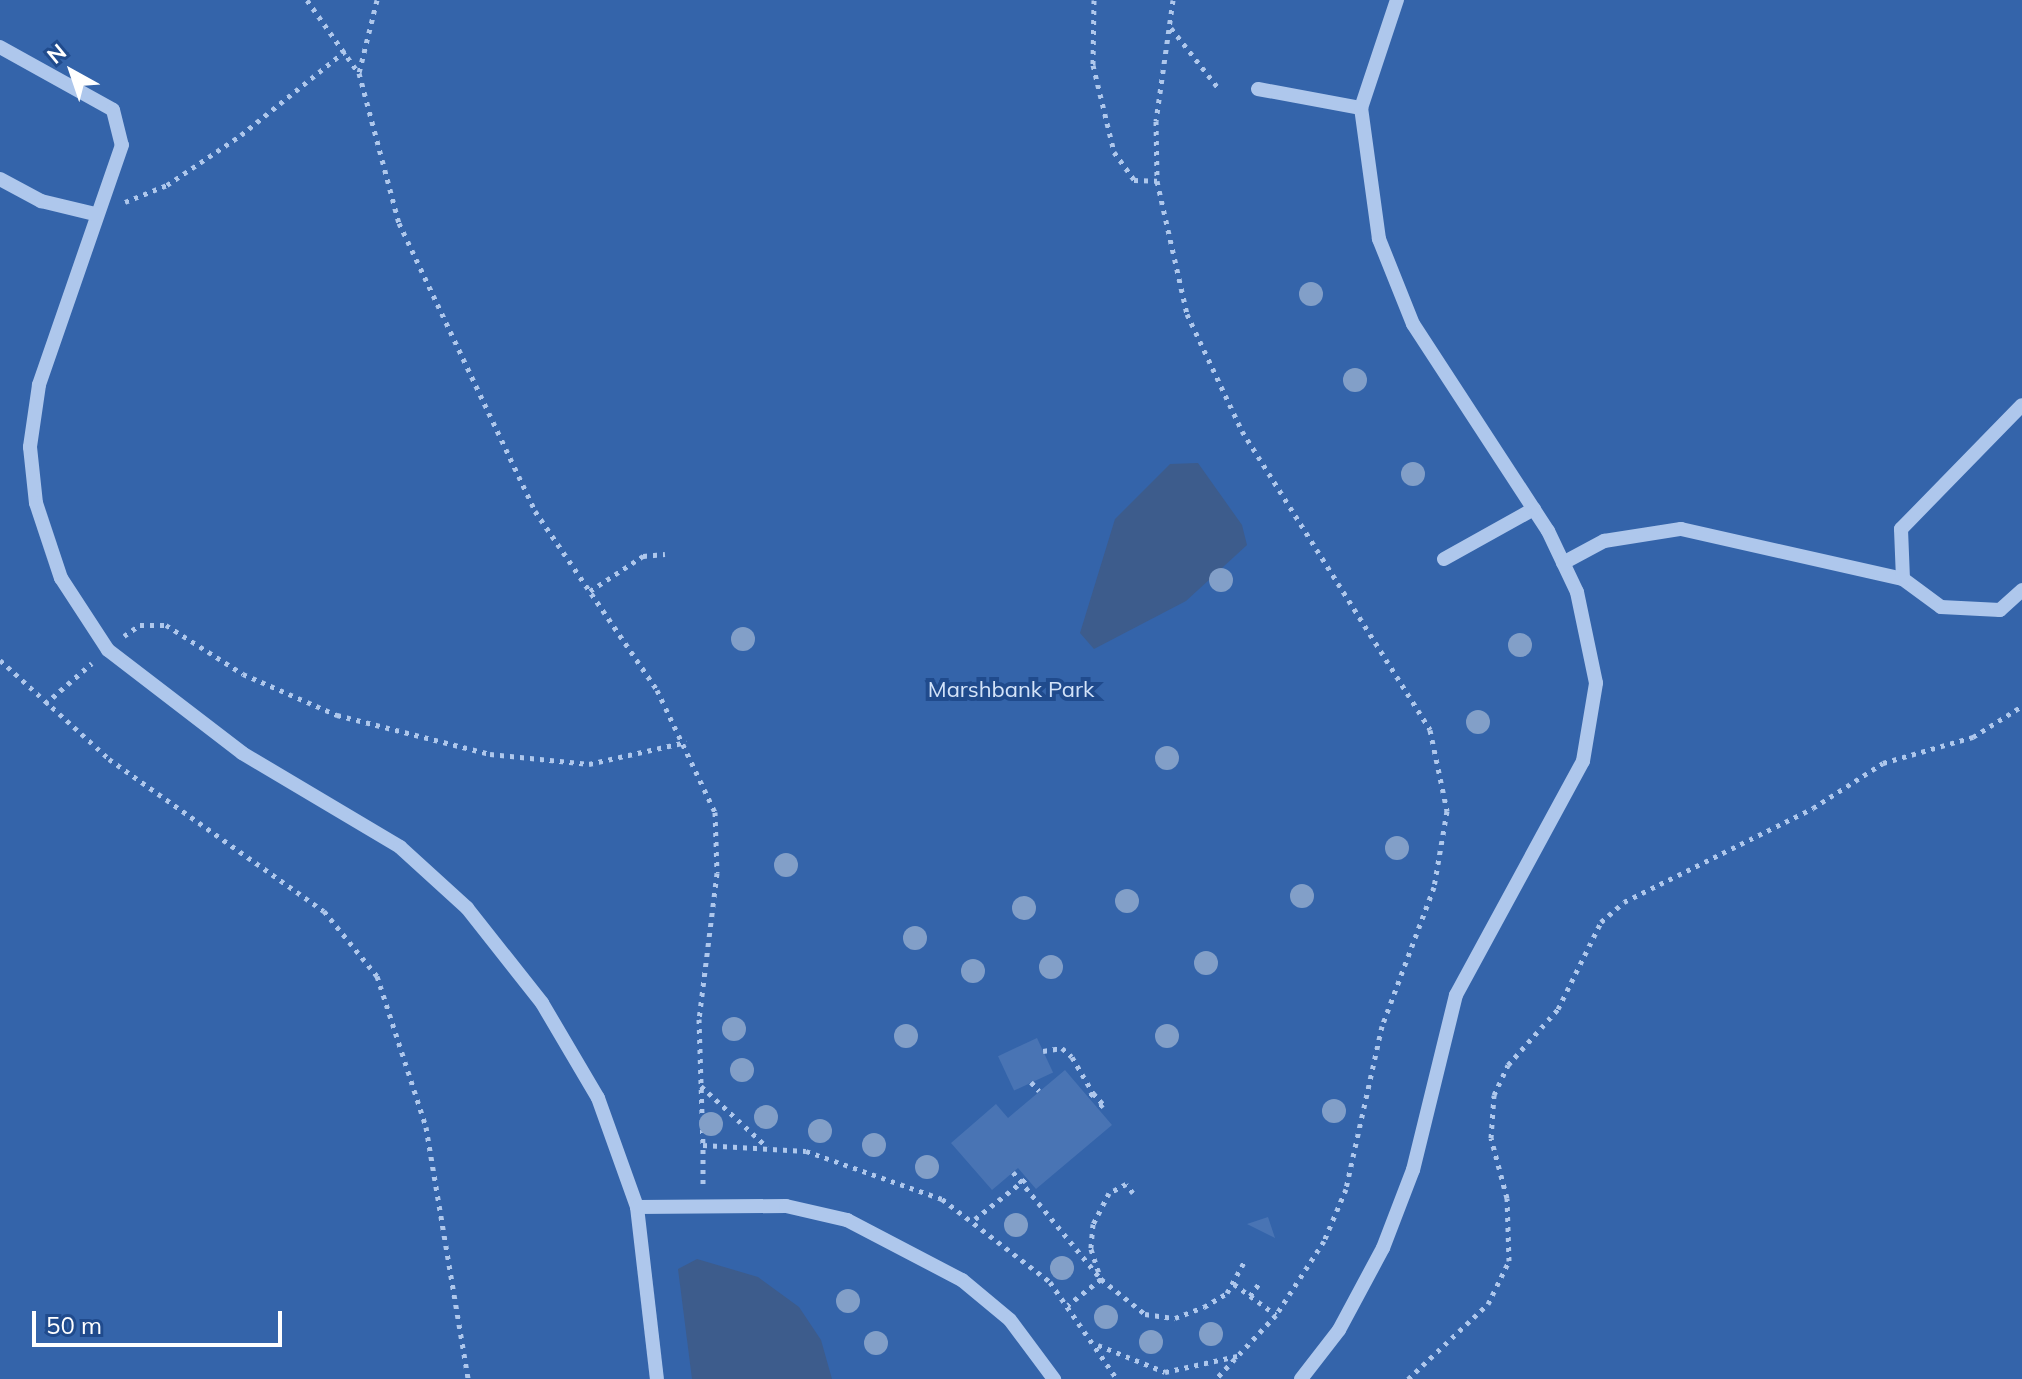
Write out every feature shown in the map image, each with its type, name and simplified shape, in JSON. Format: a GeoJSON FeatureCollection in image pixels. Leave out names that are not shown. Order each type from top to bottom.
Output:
{"type":"FeatureCollection","features":[{"type":"Feature","properties":{"kind":"lane"},"geometry":{"type":"LineString","coordinates":[[1301,1379],[1339,1330],[1383,1248],[1413,1170],[1456,995],[1583,761],[1596,683],[1577,592],[1563,563],[1534,509],[1413,324],[1379,239],[1361,108],[1397,0]]}},
{"type":"Feature","properties":{"kind":"lane"},"geometry":{"type":"LineString","coordinates":[[0,47],[113,110],[122,145],[95,214],[39,385],[30,447],[36,503],[61,578],[108,650],[242,753],[400,847],[467,908],[542,1003],[598,1098],[637,1207],[657,1379]]}},
{"type":"Feature","properties":{"kind":"lane"},"geometry":{"type":"LineString","coordinates":[[1258,89],[1361,108]]}},
{"type":"Feature","properties":{"kind":"lane"},"geometry":{"type":"LineString","coordinates":[[0,179],[41,201],[95,214]]}},
{"type":"Feature","properties":{"kind":"lane"},"geometry":{"type":"LineString","coordinates":[[1903,579],[1901,529],[2022,405]]}},
{"type":"Feature","properties":{"kind":"lane"},"geometry":{"type":"LineString","coordinates":[[1444,559],[1534,509]]}},
{"type":"Feature","properties":{"kind":"lane"},"geometry":{"type":"LineString","coordinates":[[1563,563],[1604,541],[1681,529],[1903,579],[1941,607],[2000,610],[2022,590]]}},
{"type":"Feature","properties":{"kind":"lane"},"geometry":{"type":"LineString","coordinates":[[637,1207],[703,1203],[786,1206],[904,1245],[962,1280],[1010,1320],[1054,1379]]}},
{"type":"Feature","properties":{"kind":"path"},"geometry":{"type":"LineString","coordinates":[[307,0],[359,73],[377,163],[399,223],[535,511],[687,742],[715,812],[701,1085],[703,1203]]}},
{"type":"Feature","properties":{"kind":"path"},"geometry":{"type":"LineString","coordinates":[[359,73],[377,0]]}},
{"type":"Feature","properties":{"kind":"path"},"geometry":{"type":"LineString","coordinates":[[1094,0],[1093,65],[1114,152],[1134,180],[1157,181]]}},
{"type":"Feature","properties":{"kind":"path"},"geometry":{"type":"LineString","coordinates":[[1173,0],[1156,121],[1157,181],[1187,314],[1215,379],[1430,730],[1447,811],[1434,887],[1385,1014],[1350,1177],[1324,1241],[1276,1315],[1216,1379]]}},
{"type":"Feature","properties":{"kind":"path"},"geometry":{"type":"LineString","coordinates":[[1170,27],[1219,89]]}},
{"type":"Feature","properties":{"kind":"path"},"geometry":{"type":"LineString","coordinates":[[95,214],[167,185],[345,51]]}},
{"type":"Feature","properties":{"kind":"path"},"geometry":{"type":"LineString","coordinates":[[590,591],[643,556],[665,554]]}},
{"type":"Feature","properties":{"kind":"path"},"geometry":{"type":"LineString","coordinates":[[45,704],[108,650],[153,622],[337,715],[396,733],[447,737],[490,754],[589,764],[687,742]]}},
{"type":"Feature","properties":{"kind":"path"},"geometry":{"type":"LineString","coordinates":[[0,660],[109,759],[297,888],[377,976],[426,1127],[468,1379]]}},
{"type":"Feature","properties":{"kind":"path"},"geometry":{"type":"LineString","coordinates":[[1408,1379],[1488,1304],[1509,1261],[1507,1198],[1491,1138],[1494,1095],[1508,1065],[1558,1009],[1601,922],[1624,902],[1813,808],[1883,763],[1973,737],[2022,706]]}},
{"type":"Feature","properties":{"kind":"path"},"geometry":{"type":"LineString","coordinates":[[1043,1051],[1062,1048],[1091,1095],[1103,1104],[1098,1108]]}},
{"type":"Feature","properties":{"kind":"path"},"geometry":{"type":"LineString","coordinates":[[1031,1082],[1039,1091]]}},
{"type":"Feature","properties":{"kind":"path"},"geometry":{"type":"LineString","coordinates":[[701,1085],[743,1133],[767,1147]]}},
{"type":"Feature","properties":{"kind":"path"},"geometry":{"type":"LineString","coordinates":[[703,1145],[767,1147],[904,1180],[975,1219],[1068,1305],[1117,1379]]}},
{"type":"Feature","properties":{"kind":"path"},"geometry":{"type":"LineString","coordinates":[[1013,1172],[1024,1180],[1101,1279],[1145,1314],[1175,1318],[1234,1284],[1246,1259]]}},
{"type":"Feature","properties":{"kind":"path"},"geometry":{"type":"LineString","coordinates":[[975,1219],[1024,1180]]}},
{"type":"Feature","properties":{"kind":"path"},"geometry":{"type":"LineString","coordinates":[[1101,1279],[1093,1224],[1109,1193],[1126,1184],[1133,1193]]}},
{"type":"Feature","properties":{"kind":"path"},"geometry":{"type":"LineString","coordinates":[[1068,1305],[1101,1279]]}},
{"type":"Feature","properties":{"kind":"path"},"geometry":{"type":"LineString","coordinates":[[1250,1296],[1260,1282]]}},
{"type":"Feature","properties":{"kind":"path"},"geometry":{"type":"LineString","coordinates":[[1234,1284],[1276,1315]]}},
{"type":"Feature","properties":{"kind":"path"},"geometry":{"type":"LineString","coordinates":[[1096,1344],[1165,1372],[1241,1354]]}},
{"type":"Feature","properties":{"kind":"green space","name":"Marshbank Park"},"geometry":{"type":"Polygon","coordinates":[[[0,0],[2022,0],[2022,1379],[0,1379],[0,0]]]}},
{"type":"Feature","properties":{"kind":"shaded area"},"geometry":{"type":"Polygon","coordinates":[[[1198,463],[1242,525],[1247,545],[1186,601],[1094,649],[1080,633],[1115,519],[1170,464],[1198,463]]]}},
{"type":"Feature","properties":{"kind":"shaded area"},"geometry":{"type":"Polygon","coordinates":[[[697,1259],[758,1277],[799,1307],[821,1340],[832,1379],[692,1379],[678,1269],[697,1259]]]}},
{"type":"Feature","properties":{"kind":"building"},"geometry":{"type":"Polygon","coordinates":[[[1037,1038],[1053,1072],[1014,1091],[998,1056],[1037,1038]]]}},
{"type":"Feature","properties":{"kind":"building"},"geometry":{"type":"Polygon","coordinates":[[[1065,1070],[1112,1125],[1036,1189],[1018,1168],[992,1190],[951,1143],[996,1104],[1008,1118],[1065,1070]]]}},
{"type":"Feature","properties":{"kind":"building"},"geometry":{"type":"Polygon","coordinates":[[[1268,1217],[1275,1238],[1247,1224],[1268,1217]]]}}]}
